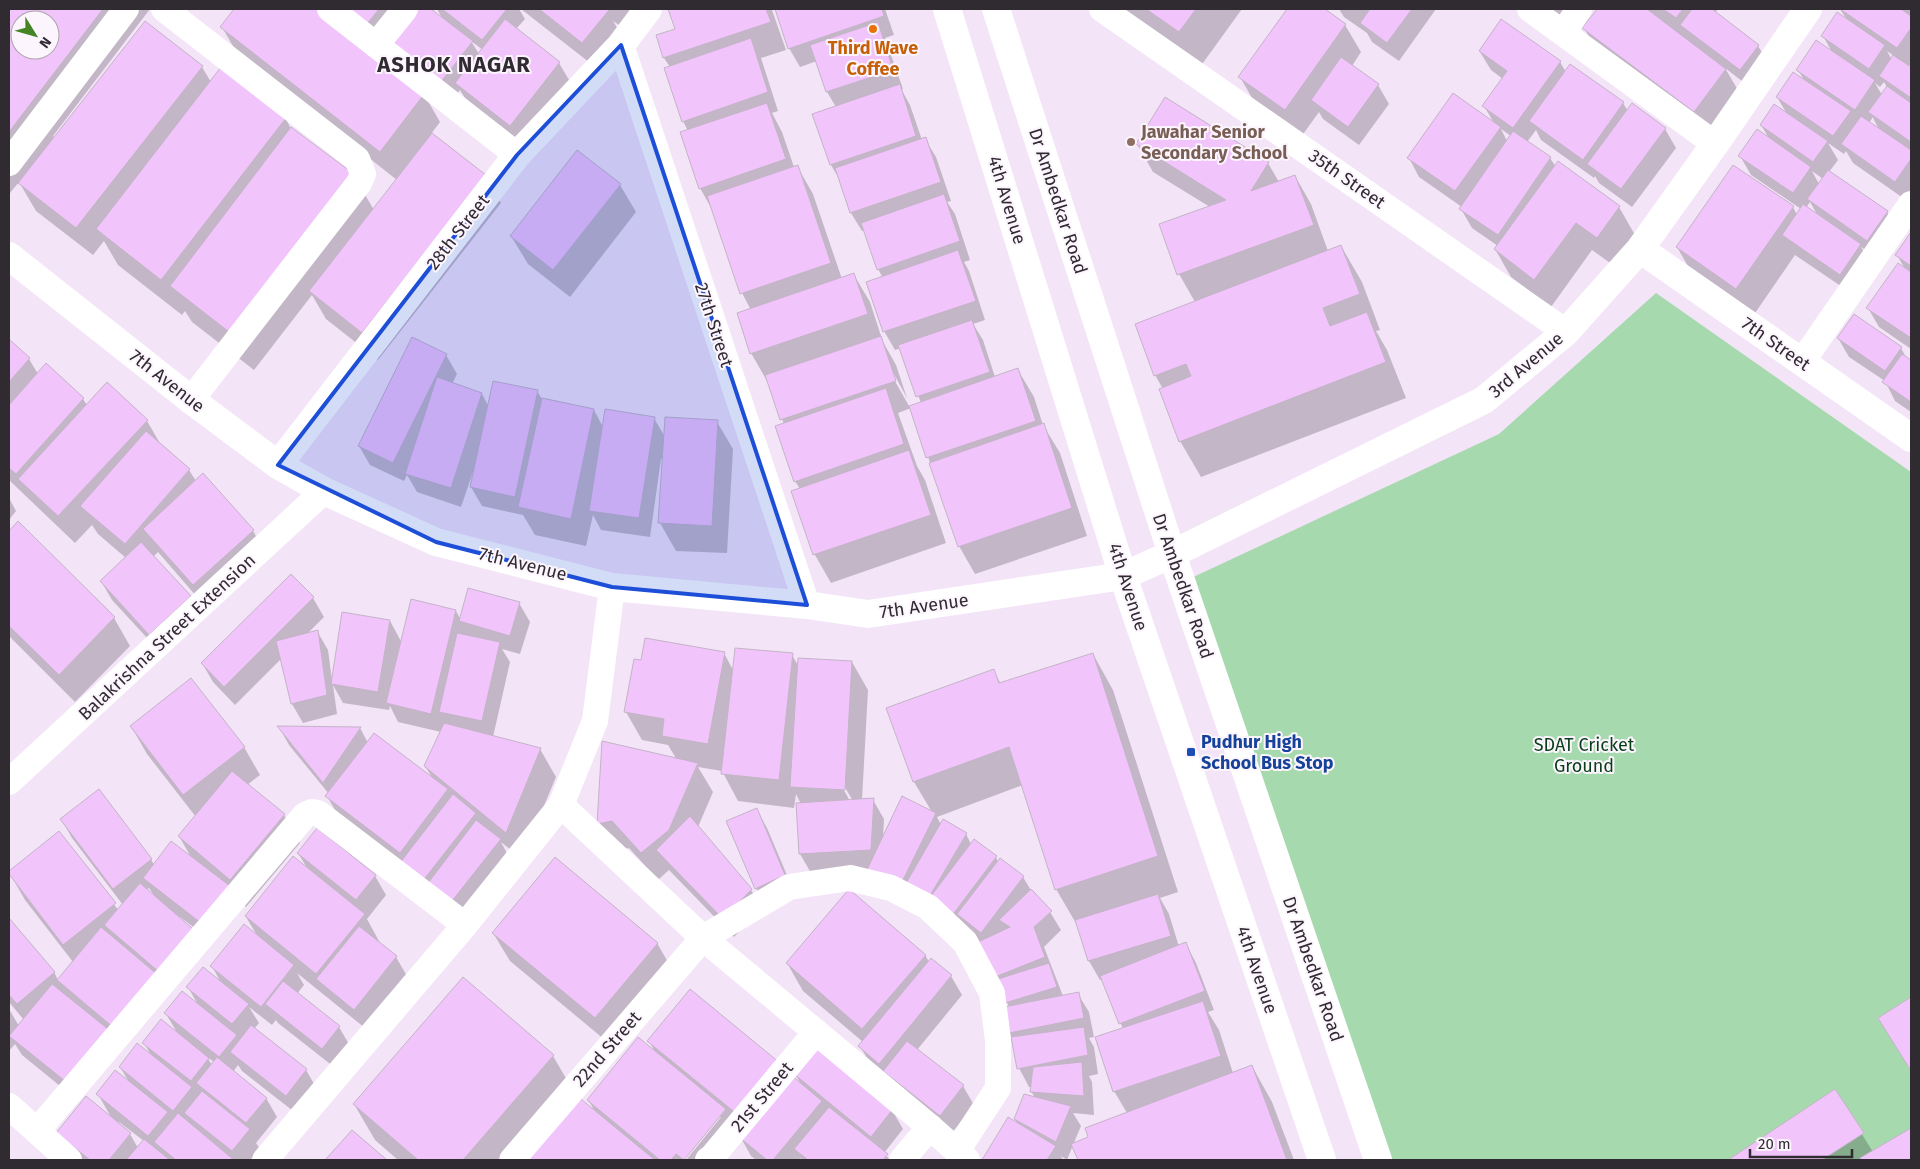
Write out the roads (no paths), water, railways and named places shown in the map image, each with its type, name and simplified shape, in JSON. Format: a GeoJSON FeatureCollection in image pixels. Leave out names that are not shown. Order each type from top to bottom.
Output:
{"type":"FeatureCollection","features":[{"type":"Feature","properties":{"kind":"main road","name":"28th Street"},"geometry":{"type":"LineString","coordinates":[[278,465],[517,155],[622,45],[648,9]]}},
{"type":"Feature","properties":{"kind":"main road","name":"4th Avenue"},"geometry":{"type":"LineString","coordinates":[[947,9],[1123,576],[1322,1160]]}},
{"type":"Feature","properties":{"kind":"main road","name":"Dr Ambedkar Road"},"geometry":{"type":"LineString","coordinates":[[996,9],[1172,554],[1378,1160]]}},
{"type":"Feature","properties":{"kind":"main road","name":"3rd Avenue"},"geometry":{"type":"LineString","coordinates":[[1123,576],[1172,554],[1484,400],[1566,332],[1640,250],[1808,9]]}},
{"type":"Feature","properties":{"kind":"main road","name":"7th Street"},"geometry":{"type":"LineString","coordinates":[[1640,250],[1911,438]]}},
{"type":"Feature","properties":{"kind":"main road","name":"7th Avenue"},"geometry":{"type":"LineString","coordinates":[[9,256],[191,400],[278,465],[324,491],[436,542],[612,587],[807,605],[868,614],[1123,576]]}},
{"type":"Feature","properties":{"kind":"street"},"geometry":{"type":"LineString","coordinates":[[9,163],[126,9]]}},
{"type":"Feature","properties":{"kind":"street"},"geometry":{"type":"LineString","coordinates":[[164,9],[357,159],[363,174],[359,183],[191,400]]}},
{"type":"Feature","properties":{"kind":"street"},"geometry":{"type":"LineString","coordinates":[[330,9],[517,155]]}},
{"type":"Feature","properties":{"kind":"street"},"geometry":{"type":"LineString","coordinates":[[376,45],[405,9]]}},
{"type":"Feature","properties":{"kind":"street","name":"35th Street"},"geometry":{"type":"LineString","coordinates":[[1102,9],[1566,332]]}},
{"type":"Feature","properties":{"kind":"street"},"geometry":{"type":"LineString","coordinates":[[1530,9],[1715,144]]}},
{"type":"Feature","properties":{"kind":"street"},"geometry":{"type":"LineString","coordinates":[[1562,33],[1579,9]]}},
{"type":"Feature","properties":{"kind":"street","name":"27th Street"},"geometry":{"type":"LineString","coordinates":[[622,45],[807,605]]}},
{"type":"Feature","properties":{"kind":"street"},"geometry":{"type":"LineString","coordinates":[[1802,362],[1911,204]]}},
{"type":"Feature","properties":{"kind":"street","name":"Balakrishna Street Extension"},"geometry":{"type":"LineString","coordinates":[[9,782],[324,491]]}},
{"type":"Feature","properties":{"kind":"street"},"geometry":{"type":"LineString","coordinates":[[265,1160],[465,925],[561,805],[595,720],[612,587]]}},
{"type":"Feature","properties":{"kind":"street"},"geometry":{"type":"LineString","coordinates":[[561,805],[703,938],[930,1127],[962,1156]]}},
{"type":"Feature","properties":{"kind":"street"},"geometry":{"type":"LineString","coordinates":[[37,1131],[305,814],[318,813],[465,925]]}},
{"type":"Feature","properties":{"kind":"street","name":"22nd Street"},"geometry":{"type":"LineString","coordinates":[[512,1160],[703,938],[790,887],[850,878],[891,888],[928,907],[965,942],[992,993],[998,1040],[998,1088],[962,1156]]}},
{"type":"Feature","properties":{"kind":"street","name":"21st Street"},"geometry":{"type":"LineString","coordinates":[[708,1160],[712,1158],[816,1032]]}},
{"type":"Feature","properties":{"kind":"street"},"geometry":{"type":"LineString","coordinates":[[9,1106],[69,1160]]}},
{"type":"Feature","properties":{"kind":"street"},"geometry":{"type":"LineString","coordinates":[[902,1160],[930,1127]]}},
{"type":"Feature","properties":{"kind":"place","name":"Third Wave Coffee"},"geometry":{"type":"Point","coordinates":[873,29]}},
{"type":"Feature","properties":{"kind":"place","name":"Jawahar Senior Secondary School"},"geometry":{"type":"Point","coordinates":[1131,142]}},
{"type":"Feature","properties":{"kind":"place","name":"Pudhur High School Bus Stop"},"geometry":{"type":"Point","coordinates":[1191,752]}},
{"type":"Feature","properties":{"kind":"district","name":"ASHOK NAGAR"},"geometry":{"type":"Point","coordinates":[454,64]}},
{"type":"Feature","properties":{"kind":"park label","name":"SDAT Cricket Ground"},"geometry":{"type":"Point","coordinates":[1584,755]}}]}
